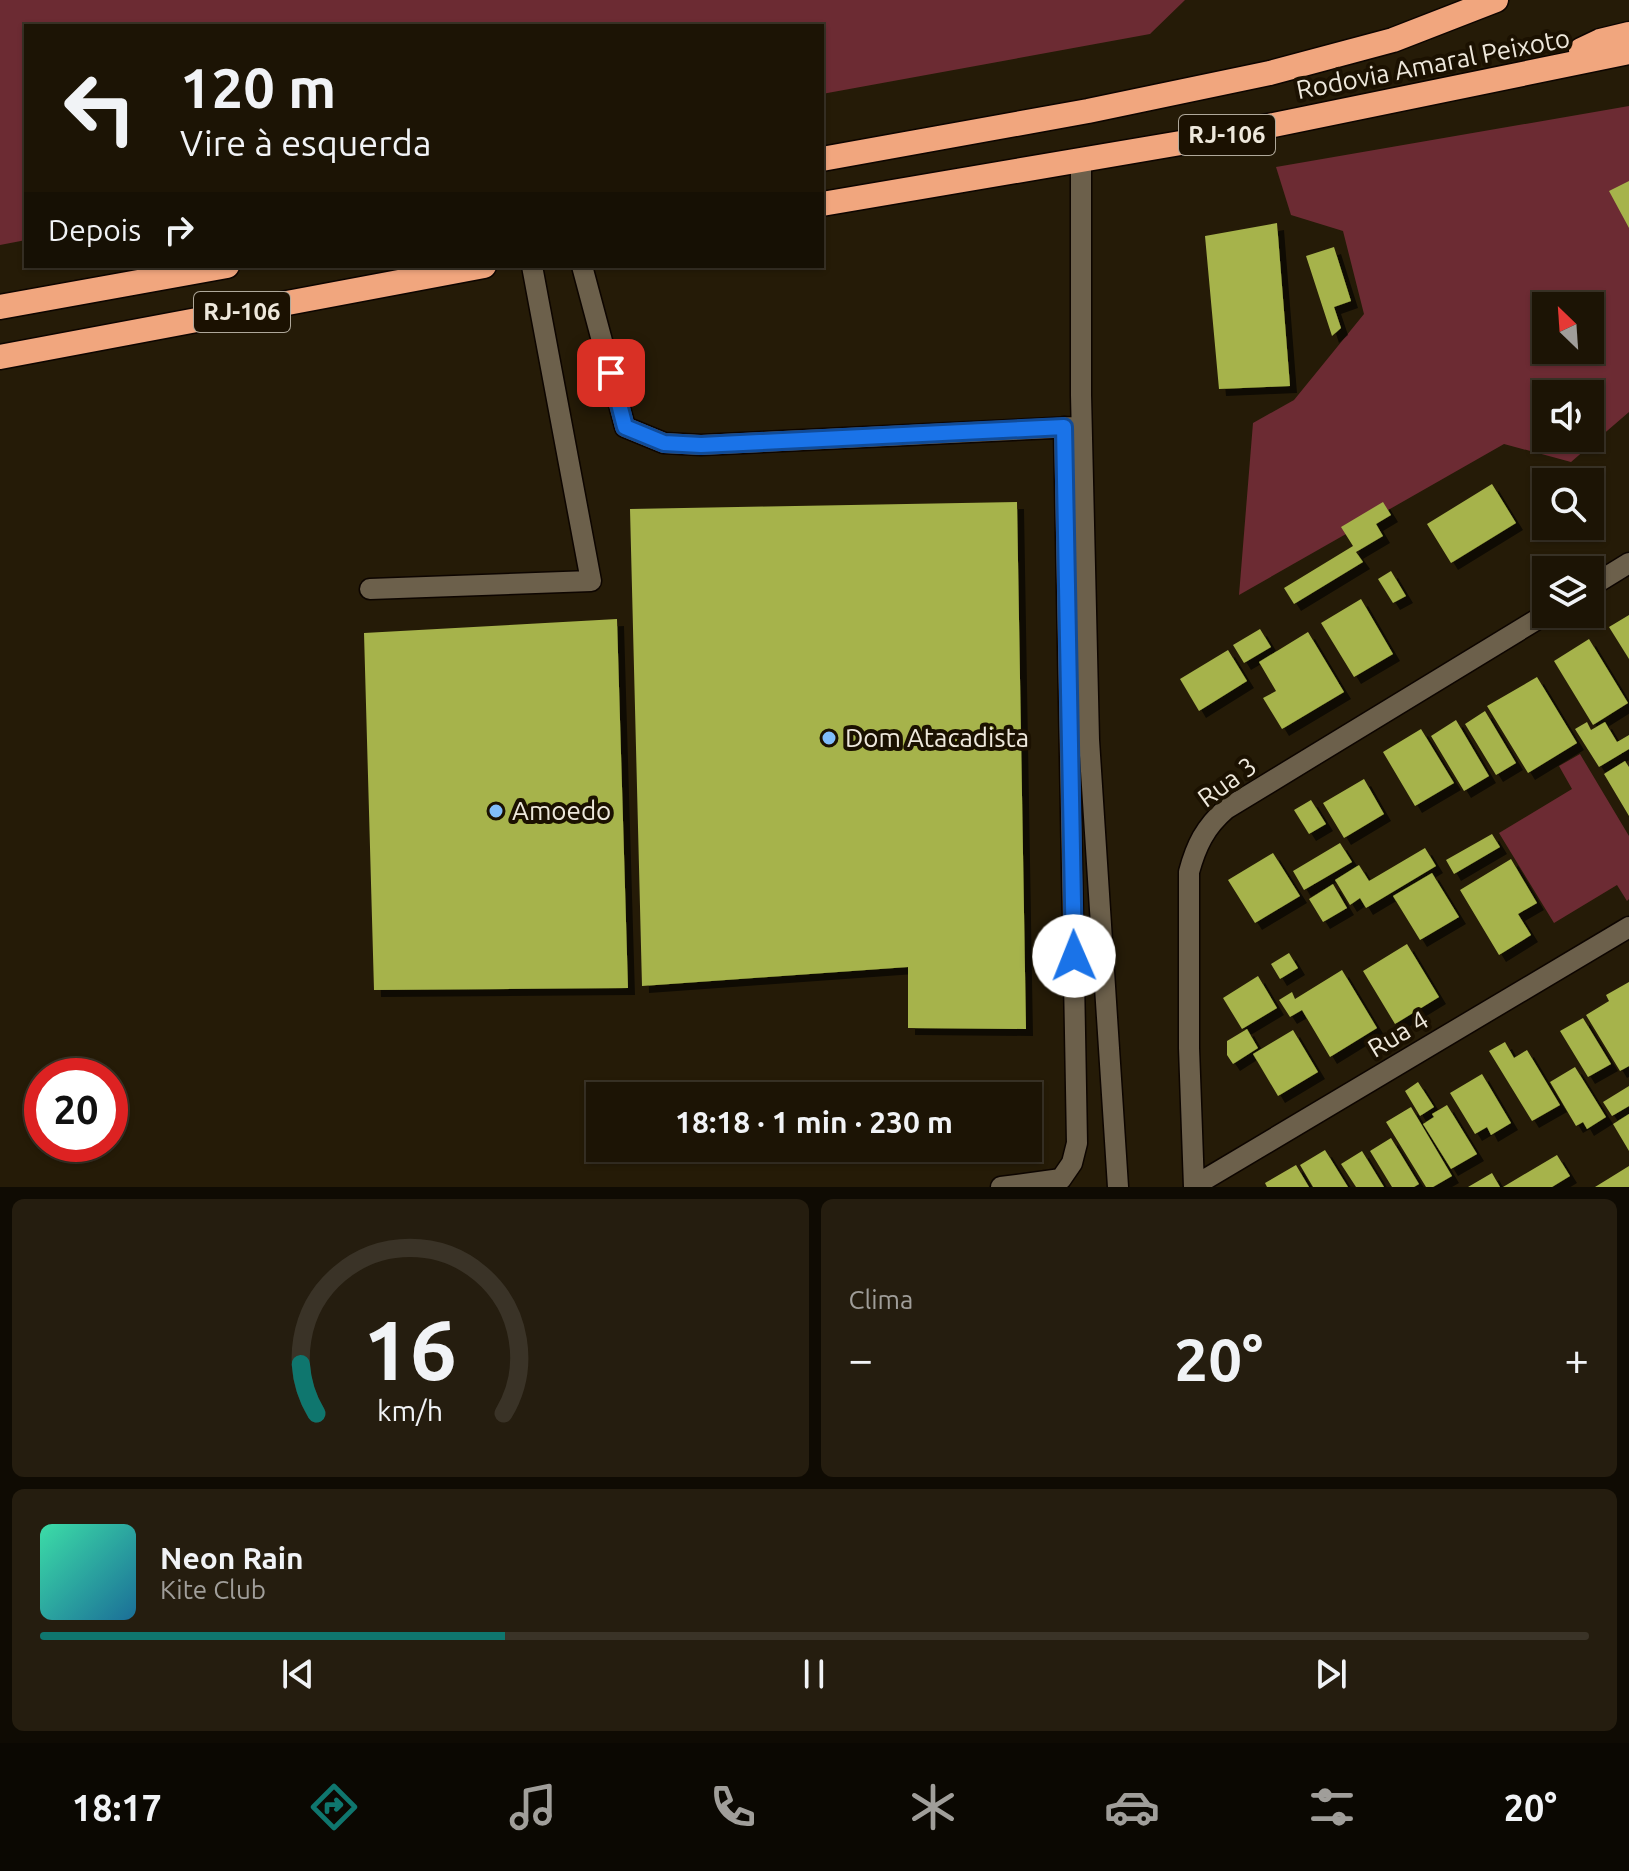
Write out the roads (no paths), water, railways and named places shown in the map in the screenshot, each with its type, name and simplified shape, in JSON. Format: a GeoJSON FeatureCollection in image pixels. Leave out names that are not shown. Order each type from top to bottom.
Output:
{"type":"FeatureCollection","features":[{"type":"Feature","properties":{"kind":"highway","name":"Rodovia Amaral Peixoto"},"geometry":{"type":"LineString","coordinates":[[824,159],[1088,111],[1270,73],[1393,40],[1496,0]]}},
{"type":"Feature","properties":{"kind":"highway"},"geometry":{"type":"LineString","coordinates":[[1535,71],[1600,41],[1629,34]]}},
{"type":"Feature","properties":{"kind":"highway","name":"Rodovia Amaral Peixoto"},"geometry":{"type":"LineString","coordinates":[[824,204],[1210,138],[1629,52]]}},
{"type":"Feature","properties":{"kind":"highway","name":"RJ-106"},"geometry":{"type":"LineString","coordinates":[[0,307],[216,268]]}},
{"type":"Feature","properties":{"kind":"highway","name":"RJ-106"},"geometry":{"type":"LineString","coordinates":[[0,357],[473,268]]}},
{"type":"Feature","properties":{"kind":"street"},"geometry":{"type":"LineString","coordinates":[[1001,1187],[1061,1179],[1072,1163],[1077,1143],[1073,426],[1081,160]]}},
{"type":"Feature","properties":{"kind":"street"},"geometry":{"type":"LineString","coordinates":[[370,589],[591,581],[532,268]]}},
{"type":"Feature","properties":{"kind":"street"},"geometry":{"type":"LineString","coordinates":[[583,268],[625,427],[664,443],[717,444],[1073,426]]}},
{"type":"Feature","properties":{"kind":"street"},"geometry":{"type":"LineString","coordinates":[[1073,426],[1089,740],[1118,1187]]}},
{"type":"Feature","properties":{"kind":"street"},"geometry":{"type":"LineString","coordinates":[[1604,578],[1629,563]]}},
{"type":"Feature","properties":{"kind":"street","name":"Rua 3"},"geometry":{"type":"LineString","coordinates":[[1194,1187],[1189,1048],[1189,872],[1204,831],[1226,809],[1532,623]]}},
{"type":"Feature","properties":{"kind":"street","name":"Rua 4"},"geometry":{"type":"LineString","coordinates":[[1194,1187],[1629,927]]}},
{"type":"Feature","properties":{"kind":"place","name":"Dom Atacadista"},"geometry":{"type":"Point","coordinates":[829,738]}},
{"type":"Feature","properties":{"kind":"place","name":"Amoedo"},"geometry":{"type":"Point","coordinates":[496,811]}}]}
